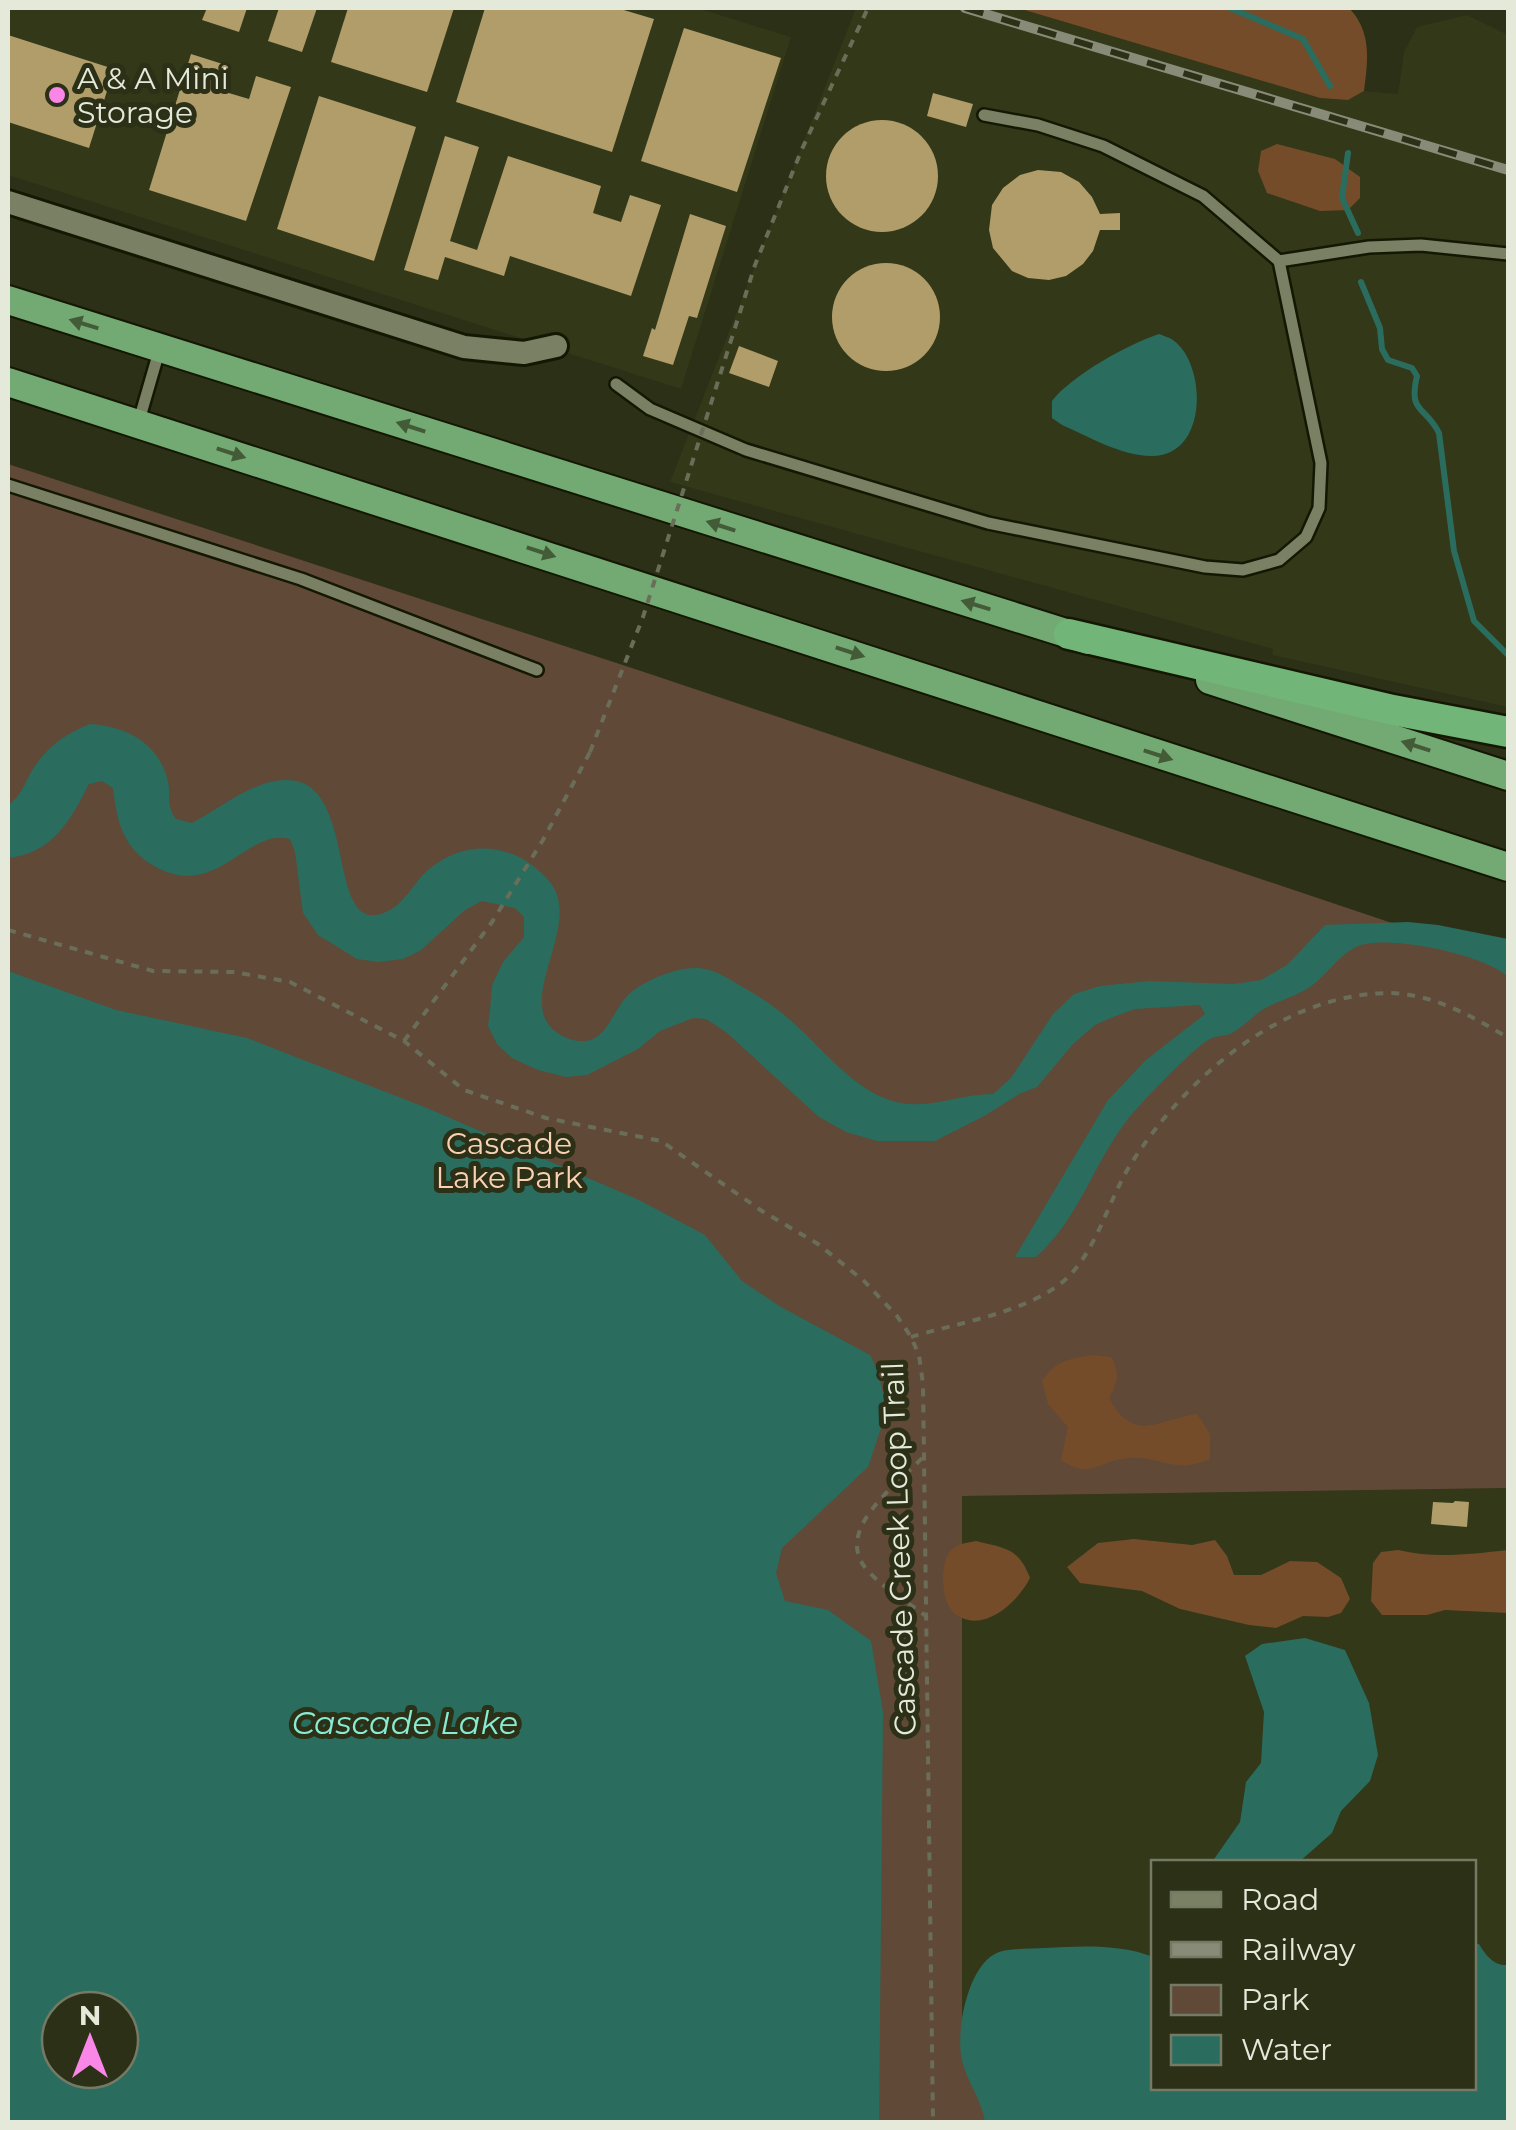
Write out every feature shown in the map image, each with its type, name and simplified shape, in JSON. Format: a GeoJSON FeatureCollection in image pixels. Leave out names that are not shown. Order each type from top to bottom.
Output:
{"type":"FeatureCollection","features":[{"type":"Feature","properties":{"kind":"highway"},"geometry":{"type":"LineString","coordinates":[[8,300],[1508,776]]}},
{"type":"Feature","properties":{"kind":"highway"},"geometry":{"type":"LineString","coordinates":[[8,382],[1508,867]]}},
{"type":"Feature","properties":{"kind":"highway"},"geometry":{"type":"LineString","coordinates":[[1069,634],[1393,710],[1508,732]]}},
{"type":"Feature","properties":{"kind":"street"},"geometry":{"type":"LineString","coordinates":[[8,202],[464,347],[524,353],[556,346]]}},
{"type":"Feature","properties":{"kind":"lane"},"geometry":{"type":"LineString","coordinates":[[616,384],[650,409],[746,450],[988,523],[1169,562],[1243,570],[1279,560],[1306,537],[1319,508],[1321,463],[1279,261],[1203,196],[1104,146],[1038,125],[984,115]]}},
{"type":"Feature","properties":{"kind":"lane"},"geometry":{"type":"LineString","coordinates":[[1279,261],[1383,246],[1421,245],[1508,254]]}},
{"type":"Feature","properties":{"kind":"lane"},"geometry":{"type":"LineString","coordinates":[[138,424],[160,348]]}},
{"type":"Feature","properties":{"kind":"lane"},"geometry":{"type":"LineString","coordinates":[[8,485],[301,578],[538,670]]}},
{"type":"Feature","properties":{"kind":"path"},"geometry":{"type":"LineString","coordinates":[[404,1041],[502,906],[590,752],[643,616],[755,265],[802,148],[868,8]]}},
{"type":"Feature","properties":{"kind":"path","name":"Cascade Creek Loop Trail"},"geometry":{"type":"LineString","coordinates":[[8,930],[152,970],[234,972],[290,982],[404,1041],[464,1090],[546,1118],[661,1140],[762,1212],[818,1244],[864,1281],[897,1316],[919,1355],[923,1384],[933,2122]]}},
{"type":"Feature","properties":{"kind":"path"},"geometry":{"type":"LineString","coordinates":[[911,1337],[1026,1303],[1066,1278],[1084,1254],[1128,1168],[1155,1129],[1199,1081],[1254,1037],[1306,1008],[1392,993],[1439,1004],[1508,1038]]}},
{"type":"Feature","properties":{"kind":"path"},"geometry":{"type":"LineString","coordinates":[[924,1456],[864,1519],[855,1550],[870,1574],[926,1616]]}},
{"type":"Feature","properties":{"kind":"shaded area"},"geometry":{"type":"Polygon","coordinates":[[[8,8],[697,8],[791,37],[681,389],[8,175],[8,8]]]}},
{"type":"Feature","properties":{"kind":"shaded area"},"geometry":{"type":"Polygon","coordinates":[[[856,8],[1018,8],[1320,98],[1348,100],[1364,91],[1398,94],[1404,52],[1417,27],[1467,15],[1506,34],[1508,27],[1508,707],[1272,655],[1273,649],[670,482],[856,8]]]}},
{"type":"Feature","properties":{"kind":"shaded area"},"geometry":{"type":"Polygon","coordinates":[[[1018,8],[1349,8],[1365,37],[1364,91],[1348,100],[1320,98],[1018,8]]]}},
{"type":"Feature","properties":{"kind":"shaded area"},"geometry":{"type":"Polygon","coordinates":[[[1277,144],[1335,159],[1360,177],[1360,198],[1348,210],[1320,211],[1267,193],[1258,171],[1261,151],[1277,144]]]}},
{"type":"Feature","properties":{"kind":"shaded area"},"geometry":{"type":"Polygon","coordinates":[[[1093,1355],[1111,1357],[1117,1378],[1109,1398],[1128,1421],[1148,1426],[1197,1414],[1210,1434],[1210,1459],[1177,1465],[1130,1458],[1089,1469],[1061,1460],[1068,1427],[1048,1404],[1042,1381],[1064,1362],[1093,1355]]]}},
{"type":"Feature","properties":{"kind":"shaded area"},"geometry":{"type":"Polygon","coordinates":[[[1508,1488],[1508,2016],[1476,2017],[1476,1860],[1151,1860],[1151,2023],[962,2026],[962,1496],[1508,1488]]]}},
{"type":"Feature","properties":{"kind":"shaded area"},"geometry":{"type":"Polygon","coordinates":[[[1134,1539],[1192,1545],[1215,1540],[1234,1575],[1261,1575],[1290,1561],[1317,1562],[1341,1578],[1350,1599],[1341,1613],[1328,1617],[1303,1616],[1276,1628],[1249,1625],[1180,1609],[1142,1591],[1080,1583],[1067,1567],[1098,1543],[1134,1539]]]}},
{"type":"Feature","properties":{"kind":"shaded area"},"geometry":{"type":"Polygon","coordinates":[[[976,1541],[1016,1555],[1030,1578],[1008,1605],[977,1621],[950,1609],[943,1577],[945,1560],[951,1551],[960,1544],[976,1541]]]}},
{"type":"Feature","properties":{"kind":"shaded area"},"geometry":{"type":"Polygon","coordinates":[[[1508,1550],[1508,1613],[1445,1610],[1427,1615],[1382,1615],[1371,1601],[1373,1563],[1381,1552],[1439,1555],[1508,1550]]]}},
{"type":"Feature","properties":{"kind":"green space","name":"Cascade Lake Park"},"geometry":{"type":"Polygon","coordinates":[[[8,464],[1508,962],[1508,1488],[962,1496],[962,2026],[1142,2122],[8,2122],[8,464]]]}},
{"type":"Feature","properties":{"kind":"water"},"geometry":{"type":"Polygon","coordinates":[[[1159,334],[1173,340],[1192,368],[1197,407],[1184,442],[1170,452],[1151,456],[1128,453],[1052,418],[1052,401],[1072,381],[1117,353],[1159,334]]]}},
{"type":"Feature","properties":{"kind":"water"},"geometry":{"type":"Polygon","coordinates":[[[90,724],[128,733],[149,747],[163,767],[176,819],[192,823],[274,781],[287,780],[310,787],[325,805],[355,903],[367,914],[393,908],[428,870],[459,852],[507,852],[536,868],[549,881],[558,900],[559,921],[542,1008],[549,1025],[567,1038],[580,1041],[598,1036],[628,995],[654,979],[675,971],[705,969],[771,1005],[852,1078],[896,1102],[920,1104],[993,1094],[1011,1078],[1053,1014],[1074,994],[1100,986],[1150,981],[1234,984],[1261,980],[1287,965],[1325,925],[1408,922],[1508,939],[1508,977],[1479,961],[1435,948],[1389,943],[1356,947],[1310,987],[1262,1010],[1236,1031],[1210,1039],[1193,1052],[1128,1119],[1051,1242],[1036,1257],[1015,1257],[1108,1100],[1146,1060],[1205,1014],[1200,1005],[1135,1009],[1095,1025],[1073,1044],[1037,1087],[935,1141],[877,1141],[846,1132],[819,1117],[726,1032],[706,1019],[693,1018],[660,1031],[638,1049],[587,1075],[566,1077],[538,1070],[512,1058],[497,1044],[488,1026],[492,985],[503,962],[524,937],[524,917],[515,908],[482,901],[465,910],[420,951],[403,959],[357,959],[318,935],[303,913],[290,839],[274,838],[259,843],[213,870],[176,875],[154,866],[135,851],[120,823],[113,788],[102,781],[89,784],[67,822],[48,842],[37,850],[8,858],[8,805],[48,750],[90,724]]]}},
{"type":"Feature","properties":{"kind":"water","name":"Cascade Lake"},"geometry":{"type":"Polygon","coordinates":[[[8,971],[116,1010],[247,1038],[427,1108],[639,1200],[705,1235],[742,1281],[870,1355],[884,1398],[881,1428],[868,1467],[782,1548],[776,1573],[785,1601],[828,1610],[871,1641],[883,1712],[879,2122],[8,2122],[8,971]]]}},
{"type":"Feature","properties":{"kind":"water"},"geometry":{"type":"Polygon","coordinates":[[[1305,1638],[1345,1650],[1369,1703],[1378,1755],[1370,1781],[1341,1811],[1332,1833],[1301,1860],[1213,1860],[1240,1822],[1246,1782],[1261,1763],[1264,1712],[1245,1656],[1262,1644],[1305,1638]]]}},
{"type":"Feature","properties":{"kind":"water"},"geometry":{"type":"Polygon","coordinates":[[[1476,1943],[1479,1944],[1495,1962],[1508,1965],[1508,2122],[985,2122],[963,2064],[960,2036],[971,1985],[988,1959],[1010,1950],[1128,1950],[1151,1956],[1151,2090],[1476,2090],[1476,1943]]]}},
{"type":"Feature","properties":{"kind":"building"},"geometry":{"type":"Polygon","coordinates":[[[207,8],[247,8],[239,32],[202,20],[207,8]]]}},
{"type":"Feature","properties":{"kind":"building"},"geometry":{"type":"Polygon","coordinates":[[[279,8],[317,8],[302,52],[268,41],[279,8]]]}},
{"type":"Feature","properties":{"kind":"building"},"geometry":{"type":"Polygon","coordinates":[[[348,8],[454,8],[427,92],[331,62],[348,8]]]}},
{"type":"Feature","properties":{"kind":"building"},"geometry":{"type":"Polygon","coordinates":[[[485,8],[617,8],[654,19],[612,152],[456,102],[485,8]]]}},
{"type":"Feature","properties":{"kind":"building"},"geometry":{"type":"Polygon","coordinates":[[[684,28],[781,58],[737,192],[641,161],[684,28]]]}},
{"type":"Feature","properties":{"kind":"building","name":"A & A Mini Storage"},"geometry":{"type":"Polygon","coordinates":[[[8,35],[114,69],[89,148],[8,122],[8,35]]]}},
{"type":"Feature","properties":{"kind":"building"},"geometry":{"type":"Polygon","coordinates":[[[191,54],[229,66],[222,91],[249,99],[256,76],[291,87],[246,221],[149,190],[191,54]]]}},
{"type":"Feature","properties":{"kind":"building"},"geometry":{"type":"Polygon","coordinates":[[[933,93],[973,104],[966,127],[927,116],[933,93]]]}},
{"type":"Feature","properties":{"kind":"building"},"geometry":{"type":"Polygon","coordinates":[[[319,96],[416,127],[374,261],[277,229],[319,96]]]}},
{"type":"Feature","properties":{"kind":"building"},"geometry":{"type":"Polygon","coordinates":[[[882,120],[903,124],[922,136],[934,155],[938,176],[934,197],[922,216],[903,228],[882,232],[861,228],[842,216],[830,197],[826,176],[830,155],[842,136],[861,124],[882,120]]]}},
{"type":"Feature","properties":{"kind":"building"},"geometry":{"type":"Polygon","coordinates":[[[445,136],[479,147],[450,241],[477,250],[508,156],[601,186],[593,213],[621,222],[630,195],[661,205],[631,296],[510,256],[504,276],[445,257],[438,280],[404,270],[445,136]]]}},
{"type":"Feature","properties":{"kind":"building"},"geometry":{"type":"Polygon","coordinates":[[[1038,170],[1061,172],[1079,182],[1100,214],[1120,213],[1120,230],[1100,230],[1093,251],[1083,264],[1066,276],[1049,280],[1028,278],[1012,271],[993,248],[989,230],[992,205],[1003,188],[1020,175],[1038,170]]]}},
{"type":"Feature","properties":{"kind":"building"},"geometry":{"type":"Polygon","coordinates":[[[690,214],[726,226],[697,318],[689,316],[673,365],[643,356],[652,328],[655,330],[690,214]]]}},
{"type":"Feature","properties":{"kind":"building"},"geometry":{"type":"Polygon","coordinates":[[[886,263],[907,267],[925,278],[936,296],[940,317],[936,338],[925,356],[907,367],[886,371],[865,367],[847,356],[836,338],[832,317],[836,296],[847,278],[865,267],[886,263]]]}},
{"type":"Feature","properties":{"kind":"building"},"geometry":{"type":"Polygon","coordinates":[[[739,346],[778,361],[769,387],[729,373],[739,346]]]}},
{"type":"Feature","properties":{"kind":"building"},"geometry":{"type":"Polygon","coordinates":[[[1433,1502],[1469,1502],[1467,1527],[1431,1524],[1433,1502]]]}},
{"type":"Feature","properties":{"kind":"waterway"},"geometry":{"type":"LineString","coordinates":[[1230,8],[1303,39],[1330,86]]}},
{"type":"Feature","properties":{"kind":"waterway"},"geometry":{"type":"LineString","coordinates":[[1348,153],[1342,198],[1358,233]]}},
{"type":"Feature","properties":{"kind":"waterway"},"geometry":{"type":"LineString","coordinates":[[1361,282],[1380,328],[1382,349],[1388,360],[1412,368],[1417,376],[1416,403],[1439,433],[1454,551],[1474,621],[1508,655]]}},
{"type":"Feature","properties":{"kind":"railway"},"geometry":{"type":"LineString","coordinates":[[965,8],[1508,170]]}},
{"type":"Feature","properties":{"kind":"place","name":"A & A Mini Storage"},"geometry":{"type":"Point","coordinates":[57,95]}}]}
